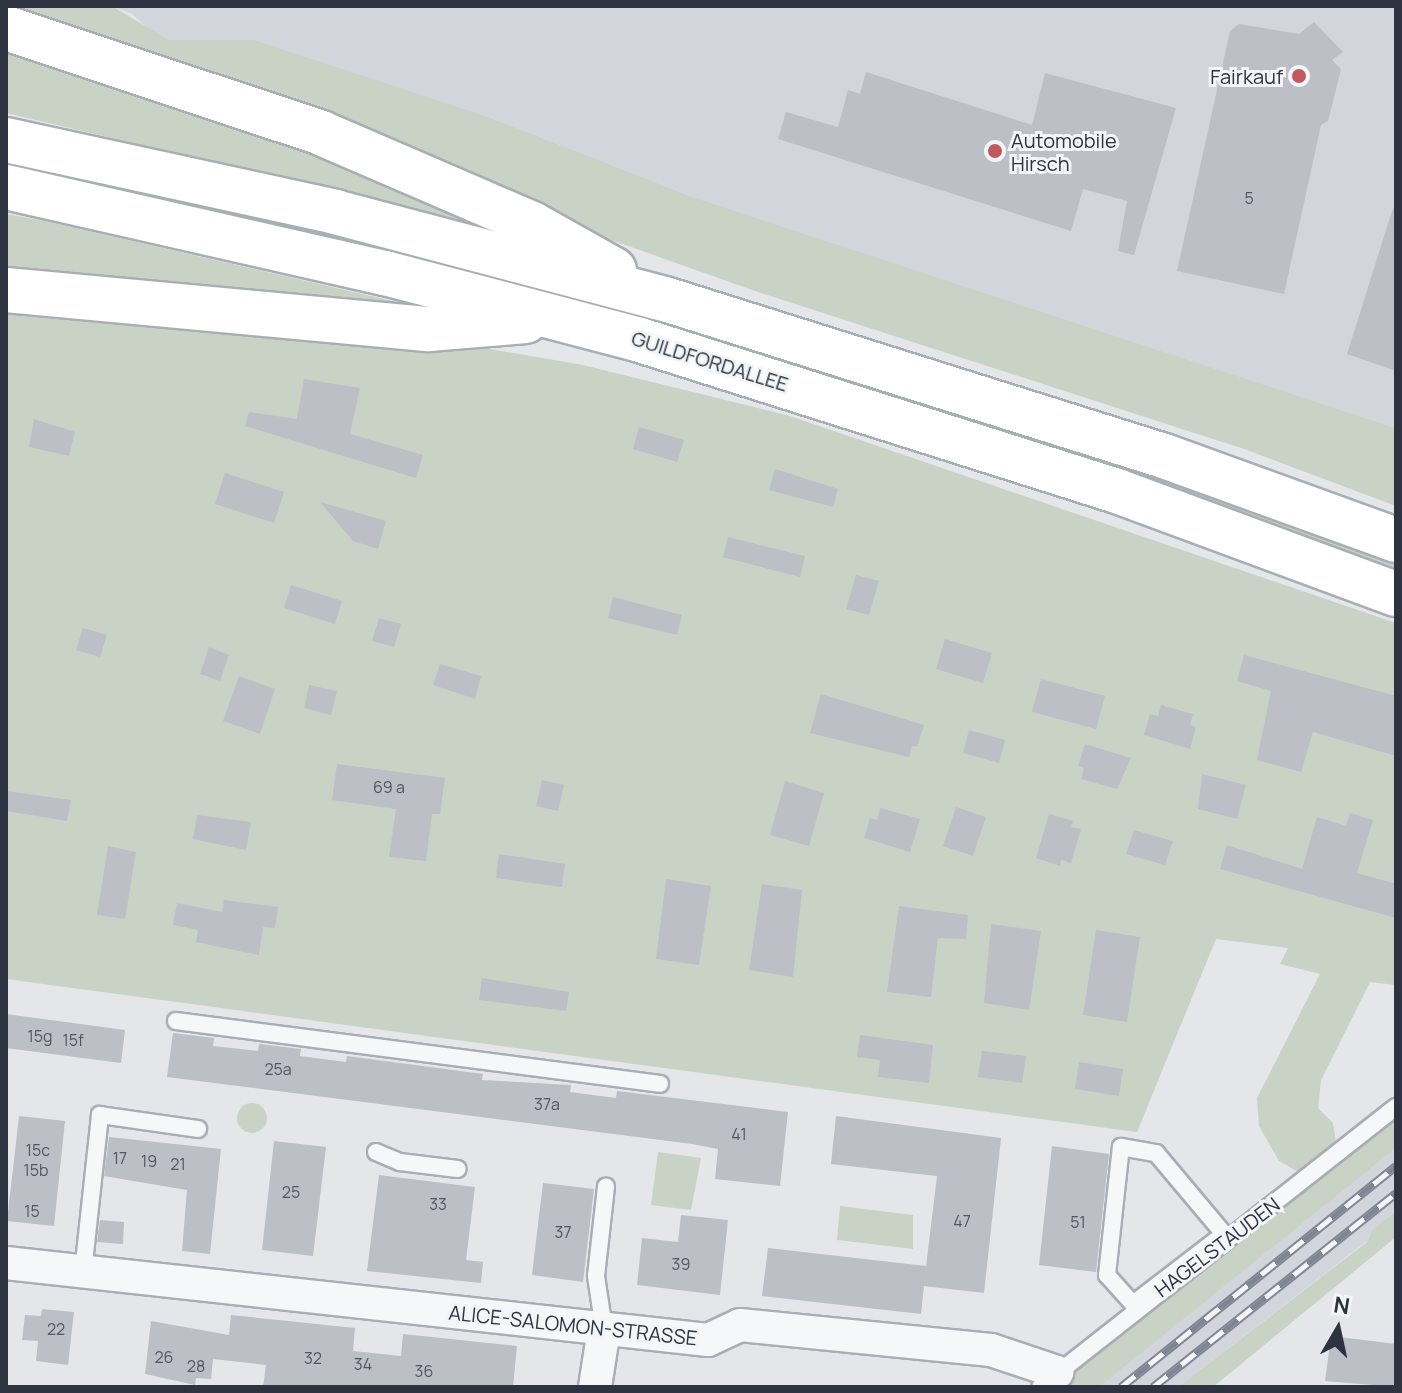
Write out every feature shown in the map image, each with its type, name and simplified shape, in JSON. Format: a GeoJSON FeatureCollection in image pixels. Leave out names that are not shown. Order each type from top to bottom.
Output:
{"type":"FeatureCollection","features":[{"type":"Feature","properties":{"kind":"highway"},"geometry":{"type":"LineString","coordinates":[[6,28],[321,133],[532,224],[668,300]]}},
{"type":"Feature","properties":{"kind":"highway"},"geometry":{"type":"LineString","coordinates":[[6,140],[335,212],[668,300],[877,362],[1164,456],[1396,540]]}},
{"type":"Feature","properties":{"kind":"highway","name":"GUILDFORDALLEE"},"geometry":{"type":"LineString","coordinates":[[6,187],[385,273],[560,319],[876,411],[1117,491],[1396,594]]}},
{"type":"Feature","properties":{"kind":"highway"},"geometry":{"type":"LineString","coordinates":[[6,290],[429,329],[560,319]]}},
{"type":"Feature","properties":{"kind":"street","name":"ALICE-SALOMON-STRASSE"},"geometry":{"type":"LineString","coordinates":[[6,1263],[708,1340],[740,1325],[991,1350],[1049,1380]]}},
{"type":"Feature","properties":{"kind":"street"},"geometry":{"type":"LineString","coordinates":[[595,1387],[604,1329]]}},
{"type":"Feature","properties":{"kind":"lane"},"geometry":{"type":"LineString","coordinates":[[176,1021],[660,1084]]}},
{"type":"Feature","properties":{"kind":"lane","name":"HAGELSTAUDEN"},"geometry":{"type":"LineString","coordinates":[[1049,1380],[1396,1107]]}},
{"type":"Feature","properties":{"kind":"lane"},"geometry":{"type":"LineString","coordinates":[[83,1272],[100,1115],[198,1129]]}},
{"type":"Feature","properties":{"kind":"lane"},"geometry":{"type":"LineString","coordinates":[[1121,1147],[1156,1153],[1224,1234],[1133,1304],[1107,1275],[1121,1147]]}},
{"type":"Feature","properties":{"kind":"lane"},"geometry":{"type":"LineString","coordinates":[[376,1152],[400,1162],[458,1169]]}},
{"type":"Feature","properties":{"kind":"lane"},"geometry":{"type":"LineString","coordinates":[[604,1329],[596,1276],[606,1187]]}},
{"type":"Feature","properties":{"kind":"shaded area"},"geometry":{"type":"Polygon","coordinates":[[[6,6],[112,6],[169,40],[255,40],[486,116],[693,197],[1396,428],[1396,506],[1247,450],[755,291],[524,209],[466,221],[6,113],[6,6]]]}},
{"type":"Feature","properties":{"kind":"shaded area"},"geometry":{"type":"Polygon","coordinates":[[[112,6],[1396,6],[1396,428],[693,197],[486,116],[255,40],[161,40],[132,14],[112,6]]]}},
{"type":"Feature","properties":{"kind":"shaded area"},"geometry":{"type":"Polygon","coordinates":[[[6,155],[408,247],[913,390],[1396,558],[1396,573],[910,402],[778,363],[6,169],[6,155]]]}},
{"type":"Feature","properties":{"kind":"shaded area"},"geometry":{"type":"Polygon","coordinates":[[[6,214],[45,221],[423,308],[6,277],[6,214]]]}},
{"type":"Feature","properties":{"kind":"shaded area"},"geometry":{"type":"Polygon","coordinates":[[[6,302],[473,346],[583,365],[790,416],[1396,623],[1396,985],[1370,982],[1321,1080],[1318,1108],[1333,1123],[1336,1143],[1300,1173],[1279,1161],[1259,1126],[1257,1098],[1320,974],[1280,964],[1288,948],[1216,939],[1137,1132],[6,979],[6,302]]]}},
{"type":"Feature","properties":{"kind":"shaded area"},"geometry":{"type":"Polygon","coordinates":[[[252,1103],[263,1107],[267,1118],[263,1129],[252,1133],[241,1129],[237,1118],[241,1107],[252,1103]]]}},
{"type":"Feature","properties":{"kind":"shaded area"},"geometry":{"type":"Polygon","coordinates":[[[1396,1117],[1396,1148],[1099,1387],[1056,1387],[1396,1117]]]}},
{"type":"Feature","properties":{"kind":"shaded area"},"geometry":{"type":"Polygon","coordinates":[[[1396,1148],[1396,1211],[1372,1230],[1367,1241],[1178,1387],[1098,1387],[1396,1148]]]}},
{"type":"Feature","properties":{"kind":"shaded area"},"geometry":{"type":"Polygon","coordinates":[[[658,1152],[701,1158],[691,1210],[651,1205],[658,1152]]]}},
{"type":"Feature","properties":{"kind":"shaded area"},"geometry":{"type":"Polygon","coordinates":[[[840,1206],[913,1215],[913,1249],[837,1240],[840,1206]]]}},
{"type":"Feature","properties":{"kind":"shaded area"},"geometry":{"type":"Polygon","coordinates":[[[1396,1211],[1396,1237],[1213,1387],[1178,1387],[1367,1242],[1372,1230],[1396,1211]]]}},
{"type":"Feature","properties":{"kind":"building"},"geometry":{"type":"Polygon","coordinates":[[[1314,22],[1343,52],[1332,60],[1341,69],[1328,121],[1321,125],[1284,294],[1177,271],[1230,31],[1239,24],[1299,34],[1314,22]]]}},
{"type":"Feature","properties":{"kind":"building","name":"Automobile Hirsch"},"geometry":{"type":"Polygon","coordinates":[[[866,72],[1032,125],[1045,73],[1176,108],[1134,255],[1118,251],[1127,201],[1083,189],[1071,231],[778,139],[786,112],[838,127],[848,90],[860,94],[866,72]]]}},
{"type":"Feature","properties":{"kind":"building"},"geometry":{"type":"Polygon","coordinates":[[[1393,208],[1396,209],[1396,371],[1347,354],[1393,208]]]}},
{"type":"Feature","properties":{"kind":"building"},"geometry":{"type":"Polygon","coordinates":[[[304,379],[360,388],[350,434],[423,455],[416,478],[245,426],[249,412],[297,419],[304,379]]]}},
{"type":"Feature","properties":{"kind":"building"},"geometry":{"type":"Polygon","coordinates":[[[34,419],[75,432],[69,456],[29,447],[34,419]]]}},
{"type":"Feature","properties":{"kind":"building"},"geometry":{"type":"Polygon","coordinates":[[[639,427],[684,440],[677,462],[633,449],[639,427]]]}},
{"type":"Feature","properties":{"kind":"building"},"geometry":{"type":"Polygon","coordinates":[[[775,469],[838,489],[833,507],[769,490],[775,469]]]}},
{"type":"Feature","properties":{"kind":"building"},"geometry":{"type":"Polygon","coordinates":[[[225,473],[284,492],[274,523],[215,504],[225,473]]]}},
{"type":"Feature","properties":{"kind":"building"},"geometry":{"type":"Polygon","coordinates":[[[320,502],[386,521],[378,549],[353,541],[320,502]]]}},
{"type":"Feature","properties":{"kind":"building"},"geometry":{"type":"Polygon","coordinates":[[[728,537],[805,556],[800,577],[723,557],[728,537]]]}},
{"type":"Feature","properties":{"kind":"building"},"geometry":{"type":"Polygon","coordinates":[[[856,575],[879,581],[869,615],[846,609],[856,575]]]}},
{"type":"Feature","properties":{"kind":"building"},"geometry":{"type":"Polygon","coordinates":[[[291,585],[342,601],[335,624],[284,608],[291,585]]]}},
{"type":"Feature","properties":{"kind":"building"},"geometry":{"type":"Polygon","coordinates":[[[613,597],[682,615],[677,635],[608,618],[613,597]]]}},
{"type":"Feature","properties":{"kind":"building"},"geometry":{"type":"Polygon","coordinates":[[[379,618],[401,624],[394,647],[372,641],[379,618]]]}},
{"type":"Feature","properties":{"kind":"building"},"geometry":{"type":"Polygon","coordinates":[[[83,628],[107,635],[100,657],[76,650],[83,628]]]}},
{"type":"Feature","properties":{"kind":"building"},"geometry":{"type":"Polygon","coordinates":[[[945,639],[992,653],[983,683],[936,669],[945,639]]]}},
{"type":"Feature","properties":{"kind":"building"},"geometry":{"type":"Polygon","coordinates":[[[209,647],[229,655],[220,681],[200,674],[209,647]]]}},
{"type":"Feature","properties":{"kind":"building"},"geometry":{"type":"Polygon","coordinates":[[[1244,655],[1396,696],[1396,756],[1313,732],[1301,772],[1257,760],[1271,691],[1237,681],[1244,655]]]}},
{"type":"Feature","properties":{"kind":"building"},"geometry":{"type":"Polygon","coordinates":[[[440,664],[481,676],[475,699],[433,685],[440,664]]]}},
{"type":"Feature","properties":{"kind":"building"},"geometry":{"type":"Polygon","coordinates":[[[239,676],[275,689],[260,734],[223,721],[239,676]]]}},
{"type":"Feature","properties":{"kind":"building"},"geometry":{"type":"Polygon","coordinates":[[[1041,679],[1105,696],[1096,729],[1032,712],[1041,679]]]}},
{"type":"Feature","properties":{"kind":"building"},"geometry":{"type":"Polygon","coordinates":[[[309,685],[337,691],[331,715],[304,708],[309,685]]]}},
{"type":"Feature","properties":{"kind":"building"},"geometry":{"type":"Polygon","coordinates":[[[821,694],[924,725],[917,747],[912,746],[909,757],[810,733],[821,694]]]}},
{"type":"Feature","properties":{"kind":"building"},"geometry":{"type":"Polygon","coordinates":[[[1161,705],[1193,714],[1190,725],[1196,727],[1190,749],[1144,735],[1150,714],[1158,716],[1161,705]]]}},
{"type":"Feature","properties":{"kind":"building"},"geometry":{"type":"Polygon","coordinates":[[[969,730],[1005,740],[999,763],[963,753],[969,730]]]}},
{"type":"Feature","properties":{"kind":"building"},"geometry":{"type":"Polygon","coordinates":[[[1085,744],[1131,758],[1117,789],[1081,779],[1084,768],[1078,766],[1085,744]]]}},
{"type":"Feature","properties":{"kind":"building"},"geometry":{"type":"Polygon","coordinates":[[[337,764],[445,778],[440,814],[432,814],[426,861],[389,857],[396,809],[332,800],[337,764]]]}},
{"type":"Feature","properties":{"kind":"building"},"geometry":{"type":"Polygon","coordinates":[[[1202,774],[1246,785],[1237,819],[1198,809],[1202,774]]]}},
{"type":"Feature","properties":{"kind":"building"},"geometry":{"type":"Polygon","coordinates":[[[542,780],[564,785],[558,811],[536,806],[542,780]]]}},
{"type":"Feature","properties":{"kind":"building"},"geometry":{"type":"Polygon","coordinates":[[[785,781],[824,793],[809,846],[770,835],[785,781]]]}},
{"type":"Feature","properties":{"kind":"building"},"geometry":{"type":"Polygon","coordinates":[[[6,791],[71,800],[67,821],[6,811],[6,791]]]}},
{"type":"Feature","properties":{"kind":"building"},"geometry":{"type":"Polygon","coordinates":[[[956,807],[986,817],[973,856],[943,846],[956,807]]]}},
{"type":"Feature","properties":{"kind":"building"},"geometry":{"type":"Polygon","coordinates":[[[880,808],[920,819],[910,852],[864,838],[870,818],[877,820],[880,808]]]}},
{"type":"Feature","properties":{"kind":"building"},"geometry":{"type":"Polygon","coordinates":[[[1350,813],[1373,820],[1357,873],[1396,884],[1396,918],[1220,869],[1227,845],[1302,869],[1317,817],[1346,826],[1350,813]]]}},
{"type":"Feature","properties":{"kind":"building"},"geometry":{"type":"Polygon","coordinates":[[[1049,814],[1073,821],[1071,827],[1081,829],[1071,863],[1061,860],[1060,866],[1036,858],[1049,814]]]}},
{"type":"Feature","properties":{"kind":"building"},"geometry":{"type":"Polygon","coordinates":[[[197,815],[251,822],[246,850],[193,839],[197,815]]]}},
{"type":"Feature","properties":{"kind":"building"},"geometry":{"type":"Polygon","coordinates":[[[1134,830],[1173,841],[1165,865],[1126,854],[1134,830]]]}},
{"type":"Feature","properties":{"kind":"building"},"geometry":{"type":"Polygon","coordinates":[[[108,846],[136,852],[125,919],[97,915],[108,846]]]}},
{"type":"Feature","properties":{"kind":"building"},"geometry":{"type":"Polygon","coordinates":[[[499,854],[565,864],[562,887],[496,878],[499,854]]]}},
{"type":"Feature","properties":{"kind":"building"},"geometry":{"type":"Polygon","coordinates":[[[666,879],[711,886],[699,965],[656,959],[666,879]]]}},
{"type":"Feature","properties":{"kind":"building"},"geometry":{"type":"Polygon","coordinates":[[[762,884],[802,890],[793,977],[749,970],[762,884]]]}},
{"type":"Feature","properties":{"kind":"building"},"geometry":{"type":"Polygon","coordinates":[[[224,900],[278,907],[275,928],[263,927],[259,955],[196,942],[198,930],[173,925],[177,903],[222,912],[224,900]]]}},
{"type":"Feature","properties":{"kind":"building"},"geometry":{"type":"Polygon","coordinates":[[[899,906],[968,915],[966,939],[938,938],[931,997],[887,992],[899,906]]]}},
{"type":"Feature","properties":{"kind":"building"},"geometry":{"type":"Polygon","coordinates":[[[991,924],[1041,931],[1029,1010],[984,1003],[991,924]]]}},
{"type":"Feature","properties":{"kind":"building"},"geometry":{"type":"Polygon","coordinates":[[[1096,930],[1140,937],[1127,1022],[1083,1015],[1096,930]]]}},
{"type":"Feature","properties":{"kind":"building"},"geometry":{"type":"Polygon","coordinates":[[[482,978],[569,992],[566,1011],[479,1000],[482,978]]]}},
{"type":"Feature","properties":{"kind":"building"},"geometry":{"type":"Polygon","coordinates":[[[6,1014],[125,1030],[121,1063],[6,1048],[6,1014]]]}},
{"type":"Feature","properties":{"kind":"building"},"geometry":{"type":"Polygon","coordinates":[[[173,1033],[214,1038],[213,1046],[258,1051],[259,1044],[301,1049],[300,1056],[346,1062],[347,1056],[483,1074],[482,1080],[571,1085],[570,1092],[616,1098],[617,1091],[788,1112],[780,1186],[715,1179],[718,1149],[692,1144],[167,1077],[173,1033]]]}},
{"type":"Feature","properties":{"kind":"building"},"geometry":{"type":"Polygon","coordinates":[[[860,1035],[933,1045],[929,1083],[878,1077],[880,1060],[857,1057],[860,1035]]]}},
{"type":"Feature","properties":{"kind":"building"},"geometry":{"type":"Polygon","coordinates":[[[982,1051],[1026,1056],[1022,1083],[978,1077],[982,1051]]]}},
{"type":"Feature","properties":{"kind":"building"},"geometry":{"type":"Polygon","coordinates":[[[1079,1062],[1123,1069],[1119,1096],[1075,1089],[1079,1062]]]}},
{"type":"Feature","properties":{"kind":"building"},"geometry":{"type":"Polygon","coordinates":[[[19,1116],[65,1121],[54,1226],[7,1221],[19,1116]]]}},
{"type":"Feature","properties":{"kind":"building"},"geometry":{"type":"Polygon","coordinates":[[[836,1116],[1001,1138],[984,1293],[924,1286],[921,1314],[762,1296],[768,1248],[926,1266],[925,1275],[937,1176],[831,1164],[836,1116]]]}},
{"type":"Feature","properties":{"kind":"building"},"geometry":{"type":"Polygon","coordinates":[[[109,1137],[221,1149],[210,1254],[182,1251],[187,1190],[104,1176],[109,1137]]]}},
{"type":"Feature","properties":{"kind":"building"},"geometry":{"type":"Polygon","coordinates":[[[274,1141],[326,1147],[313,1256],[262,1250],[274,1141]]]}},
{"type":"Feature","properties":{"kind":"building"},"geometry":{"type":"Polygon","coordinates":[[[1052,1146],[1109,1154],[1096,1272],[1039,1265],[1052,1146]]]}},
{"type":"Feature","properties":{"kind":"building"},"geometry":{"type":"Polygon","coordinates":[[[379,1175],[475,1187],[466,1260],[483,1262],[481,1283],[367,1271],[379,1175]]]}},
{"type":"Feature","properties":{"kind":"building"},"geometry":{"type":"Polygon","coordinates":[[[543,1183],[594,1189],[583,1282],[532,1275],[543,1183]]]}},
{"type":"Feature","properties":{"kind":"building"},"geometry":{"type":"Polygon","coordinates":[[[681,1215],[728,1220],[720,1295],[637,1285],[642,1238],[678,1242],[681,1215]]]}},
{"type":"Feature","properties":{"kind":"building"},"geometry":{"type":"Polygon","coordinates":[[[100,1220],[124,1222],[123,1244],[97,1242],[100,1220]]]}},
{"type":"Feature","properties":{"kind":"building"},"geometry":{"type":"Polygon","coordinates":[[[42,1309],[74,1312],[68,1365],[36,1361],[38,1341],[22,1340],[25,1315],[41,1316],[42,1309]]]}},
{"type":"Feature","properties":{"kind":"building"},"geometry":{"type":"Polygon","coordinates":[[[231,1315],[355,1328],[353,1351],[401,1356],[403,1334],[517,1346],[513,1387],[263,1387],[266,1365],[213,1359],[211,1379],[196,1378],[195,1385],[145,1374],[151,1321],[229,1335],[231,1315]]]}},
{"type":"Feature","properties":{"kind":"building"},"geometry":{"type":"Polygon","coordinates":[[[1331,1336],[1396,1344],[1396,1387],[1325,1381],[1331,1336]]]}},
{"type":"Feature","properties":{"kind":"railway"},"geometry":{"type":"LineString","coordinates":[[1121,1387],[1396,1166]]}},
{"type":"Feature","properties":{"kind":"railway"},"geometry":{"type":"LineString","coordinates":[[1153,1387],[1396,1193]]}},
{"type":"Feature","properties":{"kind":"place","name":"Fairkauf"},"geometry":{"type":"Point","coordinates":[1299,76]}},
{"type":"Feature","properties":{"kind":"place","name":"Automobile Hirsch"},"geometry":{"type":"Point","coordinates":[995,151]}}]}
